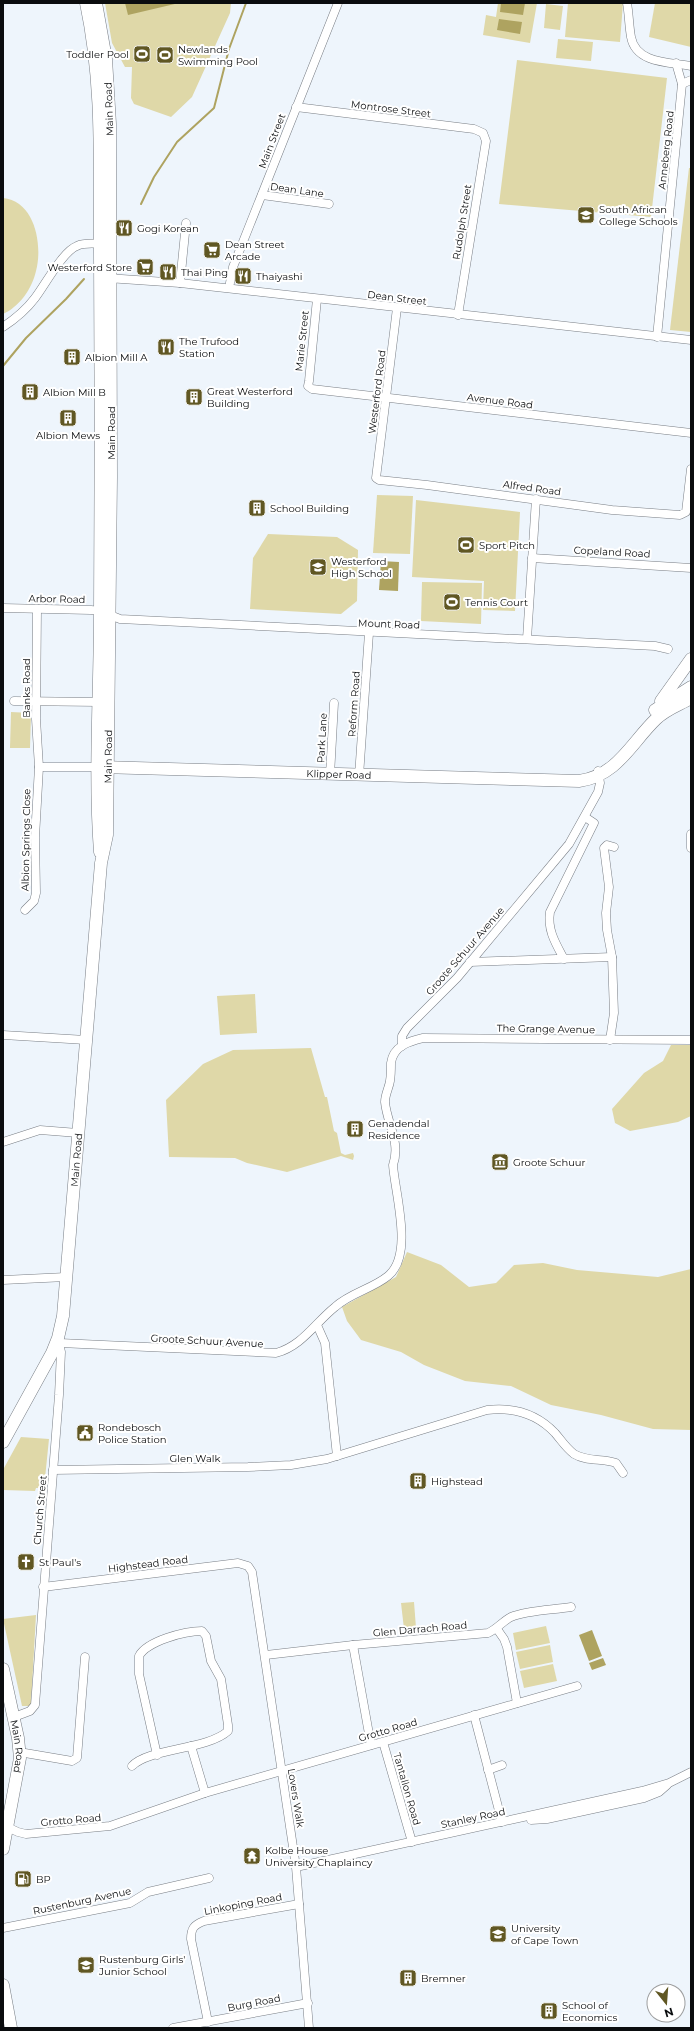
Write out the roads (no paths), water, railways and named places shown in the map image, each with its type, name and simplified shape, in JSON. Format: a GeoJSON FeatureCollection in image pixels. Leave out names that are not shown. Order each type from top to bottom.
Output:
{"type":"FeatureCollection","features":[{"type":"Feature","properties":{"kind":"main road","name":"Main Road"},"geometry":{"type":"LineString","coordinates":[[86,3],[93,40],[99,88],[105,244]]}},
{"type":"Feature","properties":{"kind":"main road","name":"Main Road"},"geometry":{"type":"LineString","coordinates":[[96,3],[104,41],[108,87],[105,278],[111,477],[105,613],[99,702],[104,767]]}},
{"type":"Feature","properties":{"kind":"main road","name":"Main Road"},"geometry":{"type":"LineString","coordinates":[[3,1442],[59,1341],[63,1316],[101,863],[99,834],[104,767],[105,613]]}},
{"type":"Feature","properties":{"kind":"main road"},"geometry":{"type":"LineString","coordinates":[[653,712],[691,659]]}},
{"type":"Feature","properties":{"kind":"main road","name":"Klipper Road"},"geometry":{"type":"LineString","coordinates":[[598,773],[653,712],[665,702],[691,687]]}},
{"type":"Feature","properties":{"kind":"main road","name":"Klipper Road"},"geometry":{"type":"LineString","coordinates":[[104,767],[359,776],[569,781],[598,773],[622,759],[657,718],[688,701]]}},
{"type":"Feature","properties":{"kind":"main road","name":"Main Road"},"geometry":{"type":"LineString","coordinates":[[3,1668],[14,1718],[19,1752],[19,1771],[3,1849]]}},
{"type":"Feature","properties":{"kind":"main road"},"geometry":{"type":"LineString","coordinates":[[4,1991],[11,2028]]}},
{"type":"Feature","properties":{"kind":"street","name":"Main Street"},"geometry":{"type":"LineString","coordinates":[[229,288],[233,267],[338,3]]}},
{"type":"Feature","properties":{"kind":"street"},"geometry":{"type":"LineString","coordinates":[[627,3],[631,38],[638,52],[645,58],[691,66]]}},
{"type":"Feature","properties":{"kind":"street","name":"Anneberg Road"},"geometry":{"type":"LineString","coordinates":[[657,337],[682,84],[676,63]]}},
{"type":"Feature","properties":{"kind":"street"},"geometry":{"type":"LineString","coordinates":[[682,84],[691,80]]}},
{"type":"Feature","properties":{"kind":"street","name":"Montrose Street"},"geometry":{"type":"LineString","coordinates":[[296,107],[474,129],[483,133]]}},
{"type":"Feature","properties":{"kind":"street","name":"Rudolph Street"},"geometry":{"type":"LineString","coordinates":[[458,315],[486,141],[483,133]]}},
{"type":"Feature","properties":{"kind":"street","name":"Dean Lane"},"geometry":{"type":"LineString","coordinates":[[262,195],[329,204]]}},
{"type":"Feature","properties":{"kind":"street"},"geometry":{"type":"LineString","coordinates":[[180,283],[186,223]]}},
{"type":"Feature","properties":{"kind":"street"},"geometry":{"type":"LineString","coordinates":[[3,327],[16,318],[34,299],[67,252],[81,244],[105,244]]}},
{"type":"Feature","properties":{"kind":"street","name":"Dean Street"},"geometry":{"type":"LineString","coordinates":[[105,278],[229,288],[458,315],[691,340]]}},
{"type":"Feature","properties":{"kind":"street","name":"Marie Street"},"geometry":{"type":"LineString","coordinates":[[308,386],[316,299]]}},
{"type":"Feature","properties":{"kind":"street","name":"Westerford Road"},"geometry":{"type":"LineString","coordinates":[[376,478],[397,308]]}},
{"type":"Feature","properties":{"kind":"street","name":"Avenue Road"},"geometry":{"type":"LineString","coordinates":[[308,386],[315,389],[691,433]]}},
{"type":"Feature","properties":{"kind":"street","name":"Alfred Road"},"geometry":{"type":"LineString","coordinates":[[376,478],[381,481],[536,499],[612,510],[680,515],[686,512],[691,469]]}},
{"type":"Feature","properties":{"kind":"street"},"geometry":{"type":"LineString","coordinates":[[526,639],[536,499]]}},
{"type":"Feature","properties":{"kind":"street","name":"Copeland Road"},"geometry":{"type":"LineString","coordinates":[[532,558],[691,568]]}},
{"type":"Feature","properties":{"kind":"street","name":"Arbor Road"},"geometry":{"type":"LineString","coordinates":[[3,608],[105,613]]}},
{"type":"Feature","properties":{"kind":"street","name":"Banks Road"},"geometry":{"type":"LineString","coordinates":[[37,609],[36,701],[39,767]]}},
{"type":"Feature","properties":{"kind":"street","name":"Mount Road"},"geometry":{"type":"LineString","coordinates":[[105,613],[120,619],[369,633],[655,646],[668,649]]}},
{"type":"Feature","properties":{"kind":"street","name":"Reform Road"},"geometry":{"type":"LineString","coordinates":[[359,776],[369,633]]}},
{"type":"Feature","properties":{"kind":"street"},"geometry":{"type":"LineString","coordinates":[[14,701],[99,702]]}},
{"type":"Feature","properties":{"kind":"street","name":"Park Lane"},"geometry":{"type":"LineString","coordinates":[[330,775],[334,702]]}},
{"type":"Feature","properties":{"kind":"street"},"geometry":{"type":"LineString","coordinates":[[39,767],[104,767]]}},
{"type":"Feature","properties":{"kind":"street","name":"Albion Springs Close"},"geometry":{"type":"LineString","coordinates":[[25,910],[34,901],[36,893],[35,837],[39,767]]}},
{"type":"Feature","properties":{"kind":"street","name":"Groote Schuur Avenue"},"geometry":{"type":"LineString","coordinates":[[59,1341],[269,1354],[288,1350],[318,1325],[342,1301],[389,1276],[394,1270],[399,1257],[401,1245],[401,1222],[393,1165],[396,1155],[396,1143],[385,1102],[391,1077],[392,1060],[402,1046],[401,1039],[407,1028],[453,982],[569,844],[598,792],[598,773]]}},
{"type":"Feature","properties":{"kind":"street"},"geometry":{"type":"LineString","coordinates":[[564,958],[551,932],[549,918],[550,912],[563,889],[594,823],[585,817]]}},
{"type":"Feature","properties":{"kind":"street"},"geometry":{"type":"LineString","coordinates":[[691,834],[691,848]]}},
{"type":"Feature","properties":{"kind":"street"},"geometry":{"type":"LineString","coordinates":[[610,1040],[614,1013],[612,957],[607,930],[606,913],[609,887],[604,848],[607,845],[614,847]]}},
{"type":"Feature","properties":{"kind":"street"},"geometry":{"type":"LineString","coordinates":[[470,962],[612,957]]}},
{"type":"Feature","properties":{"kind":"street"},"geometry":{"type":"LineString","coordinates":[[3,1035],[86,1040]]}},
{"type":"Feature","properties":{"kind":"street","name":"The Grange Avenue"},"geometry":{"type":"LineString","coordinates":[[402,1046],[423,1038],[691,1040]]}},
{"type":"Feature","properties":{"kind":"street"},"geometry":{"type":"LineString","coordinates":[[3,1142],[40,1130],[78,1133]]}},
{"type":"Feature","properties":{"kind":"street"},"geometry":{"type":"LineString","coordinates":[[3,1280],[66,1278]]}},
{"type":"Feature","properties":{"kind":"street"},"geometry":{"type":"LineString","coordinates":[[318,1325],[325,1344],[337,1456]]}},
{"type":"Feature","properties":{"kind":"street","name":"Church Street"},"geometry":{"type":"LineString","coordinates":[[14,1718],[30,1711],[35,1705],[62,1358],[59,1341]]}},
{"type":"Feature","properties":{"kind":"street","name":"Glen Walk"},"geometry":{"type":"LineString","coordinates":[[53,1470],[248,1468],[308,1463],[337,1456],[487,1410],[510,1409],[528,1414],[549,1427],[574,1454],[592,1461],[616,1463],[623,1473]]}},
{"type":"Feature","properties":{"kind":"street","name":"Highstead Road"},"geometry":{"type":"LineString","coordinates":[[43,1587],[238,1563],[248,1566],[252,1572]]}},
{"type":"Feature","properties":{"kind":"street","name":"Lovers Walk"},"geometry":{"type":"LineString","coordinates":[[252,1572],[266,1655],[281,1771],[296,1867],[310,2028]]}},
{"type":"Feature","properties":{"kind":"street","name":"Glen Darrach Road"},"geometry":{"type":"LineString","coordinates":[[266,1655],[353,1645],[488,1633],[497,1629],[504,1621],[517,1615],[570,1607]]}},
{"type":"Feature","properties":{"kind":"street"},"geometry":{"type":"LineString","coordinates":[[497,1629],[505,1642],[518,1703]]}},
{"type":"Feature","properties":{"kind":"street"},"geometry":{"type":"LineString","coordinates":[[132,1766],[141,1759],[157,1755],[191,1746],[225,1733],[228,1728],[222,1683],[211,1661],[206,1636],[202,1631],[163,1639],[145,1648],[139,1656],[139,1674],[157,1755]]}},
{"type":"Feature","properties":{"kind":"street"},"geometry":{"type":"LineString","coordinates":[[353,1645],[371,1746]]}},
{"type":"Feature","properties":{"kind":"street"},"geometry":{"type":"LineString","coordinates":[[19,1752],[72,1761],[77,1758],[85,1657]]}},
{"type":"Feature","properties":{"kind":"street","name":"Grotto Road"},"geometry":{"type":"LineString","coordinates":[[7,1827],[26,1834],[110,1826],[205,1793],[577,1686]]}},
{"type":"Feature","properties":{"kind":"street"},"geometry":{"type":"LineString","coordinates":[[474,1715],[502,1822]]}},
{"type":"Feature","properties":{"kind":"street","name":"Tantallon Road"},"geometry":{"type":"LineString","coordinates":[[383,1742],[412,1842]]}},
{"type":"Feature","properties":{"kind":"street"},"geometry":{"type":"LineString","coordinates":[[191,1746],[205,1793]]}},
{"type":"Feature","properties":{"kind":"street"},"geometry":{"type":"LineString","coordinates":[[488,1770],[502,1766]]}},
{"type":"Feature","properties":{"kind":"street"},"geometry":{"type":"LineString","coordinates":[[517,1819],[547,1819],[644,1798],[659,1792],[669,1783],[691,1772]]}},
{"type":"Feature","properties":{"kind":"street","name":"Stanley Road"},"geometry":{"type":"LineString","coordinates":[[296,1867],[517,1819],[654,1788],[669,1783]]}},
{"type":"Feature","properties":{"kind":"street","name":"Rustenburg Avenue"},"geometry":{"type":"LineString","coordinates":[[3,1928],[130,1903],[148,1892],[209,1878]]}},
{"type":"Feature","properties":{"kind":"street","name":"Linkoping Road"},"geometry":{"type":"LineString","coordinates":[[207,2023],[191,1939],[193,1927],[204,1921],[299,1904]]}},
{"type":"Feature","properties":{"kind":"street","name":"Burg Road"},"geometry":{"type":"LineString","coordinates":[[173,2028],[207,2023],[308,2003]]}},
{"type":"Feature","properties":{"kind":"street","name":"Burg Road"},"geometry":{"type":"LineString","coordinates":[[196,2028],[207,2023]]}},
{"type":"Feature","properties":{"kind":"waterway"},"geometry":{"type":"LineString","coordinates":[[141,204],[154,177],[177,142],[214,108],[229,49],[246,3]]}},
{"type":"Feature","properties":{"kind":"waterway"},"geometry":{"type":"LineString","coordinates":[[3,366],[26,338],[84,279]]}},
{"type":"Feature","properties":{"kind":"place","name":"Toddler Pool"},"geometry":{"type":"Point","coordinates":[142,54]}},
{"type":"Feature","properties":{"kind":"place","name":"Newlands Swimming Pool"},"geometry":{"type":"Point","coordinates":[165,55]}},
{"type":"Feature","properties":{"kind":"place","name":"South African College Schools"},"geometry":{"type":"Point","coordinates":[586,215]}},
{"type":"Feature","properties":{"kind":"place","name":"Gogi Korean"},"geometry":{"type":"Point","coordinates":[124,228]}},
{"type":"Feature","properties":{"kind":"place","name":"Dean Street Arcade"},"geometry":{"type":"Point","coordinates":[212,250]}},
{"type":"Feature","properties":{"kind":"place","name":"Westerford Store"},"geometry":{"type":"Point","coordinates":[145,267]}},
{"type":"Feature","properties":{"kind":"place","name":"Thai Ping"},"geometry":{"type":"Point","coordinates":[168,272]}},
{"type":"Feature","properties":{"kind":"place","name":"Thaiyashi"},"geometry":{"type":"Point","coordinates":[243,276]}},
{"type":"Feature","properties":{"kind":"place","name":"The Trufood Station"},"geometry":{"type":"Point","coordinates":[166,347]}},
{"type":"Feature","properties":{"kind":"place","name":"Albion Mill A"},"geometry":{"type":"Point","coordinates":[72,357]}},
{"type":"Feature","properties":{"kind":"place","name":"Albion Mill B"},"geometry":{"type":"Point","coordinates":[30,392]}},
{"type":"Feature","properties":{"kind":"place","name":"Great Westerford Building"},"geometry":{"type":"Point","coordinates":[194,397]}},
{"type":"Feature","properties":{"kind":"place","name":"Albion Mews"},"geometry":{"type":"Point","coordinates":[68,418]}},
{"type":"Feature","properties":{"kind":"place","name":"School Building"},"geometry":{"type":"Point","coordinates":[257,508]}},
{"type":"Feature","properties":{"kind":"place","name":"Sport Pitch"},"geometry":{"type":"Point","coordinates":[466,545]}},
{"type":"Feature","properties":{"kind":"place","name":"Westerford High School"},"geometry":{"type":"Point","coordinates":[318,567]}},
{"type":"Feature","properties":{"kind":"place","name":"Tennis Court"},"geometry":{"type":"Point","coordinates":[452,602]}},
{"type":"Feature","properties":{"kind":"place","name":"Genadendal Residence"},"geometry":{"type":"Point","coordinates":[355,1129]}},
{"type":"Feature","properties":{"kind":"place","name":"Groote Schuur"},"geometry":{"type":"Point","coordinates":[500,1162]}},
{"type":"Feature","properties":{"kind":"place","name":"Rondebosch Police Station"},"geometry":{"type":"Point","coordinates":[85,1433]}},
{"type":"Feature","properties":{"kind":"place","name":"Highstead"},"geometry":{"type":"Point","coordinates":[418,1481]}},
{"type":"Feature","properties":{"kind":"place","name":"St Paul's"},"geometry":{"type":"Point","coordinates":[26,1562]}},
{"type":"Feature","properties":{"kind":"place","name":"Kolbe House University Chaplaincy"},"geometry":{"type":"Point","coordinates":[252,1856]}},
{"type":"Feature","properties":{"kind":"place","name":"BP"},"geometry":{"type":"Point","coordinates":[23,1879]}},
{"type":"Feature","properties":{"kind":"place","name":"University of Cape Town"},"geometry":{"type":"Point","coordinates":[498,1934]}},
{"type":"Feature","properties":{"kind":"place","name":"Rustenburg Girls' Junior School"},"geometry":{"type":"Point","coordinates":[86,1965]}},
{"type":"Feature","properties":{"kind":"place","name":"Bremner"},"geometry":{"type":"Point","coordinates":[408,1978]}},
{"type":"Feature","properties":{"kind":"place","name":"School of Economics"},"geometry":{"type":"Point","coordinates":[549,2011]}}]}
